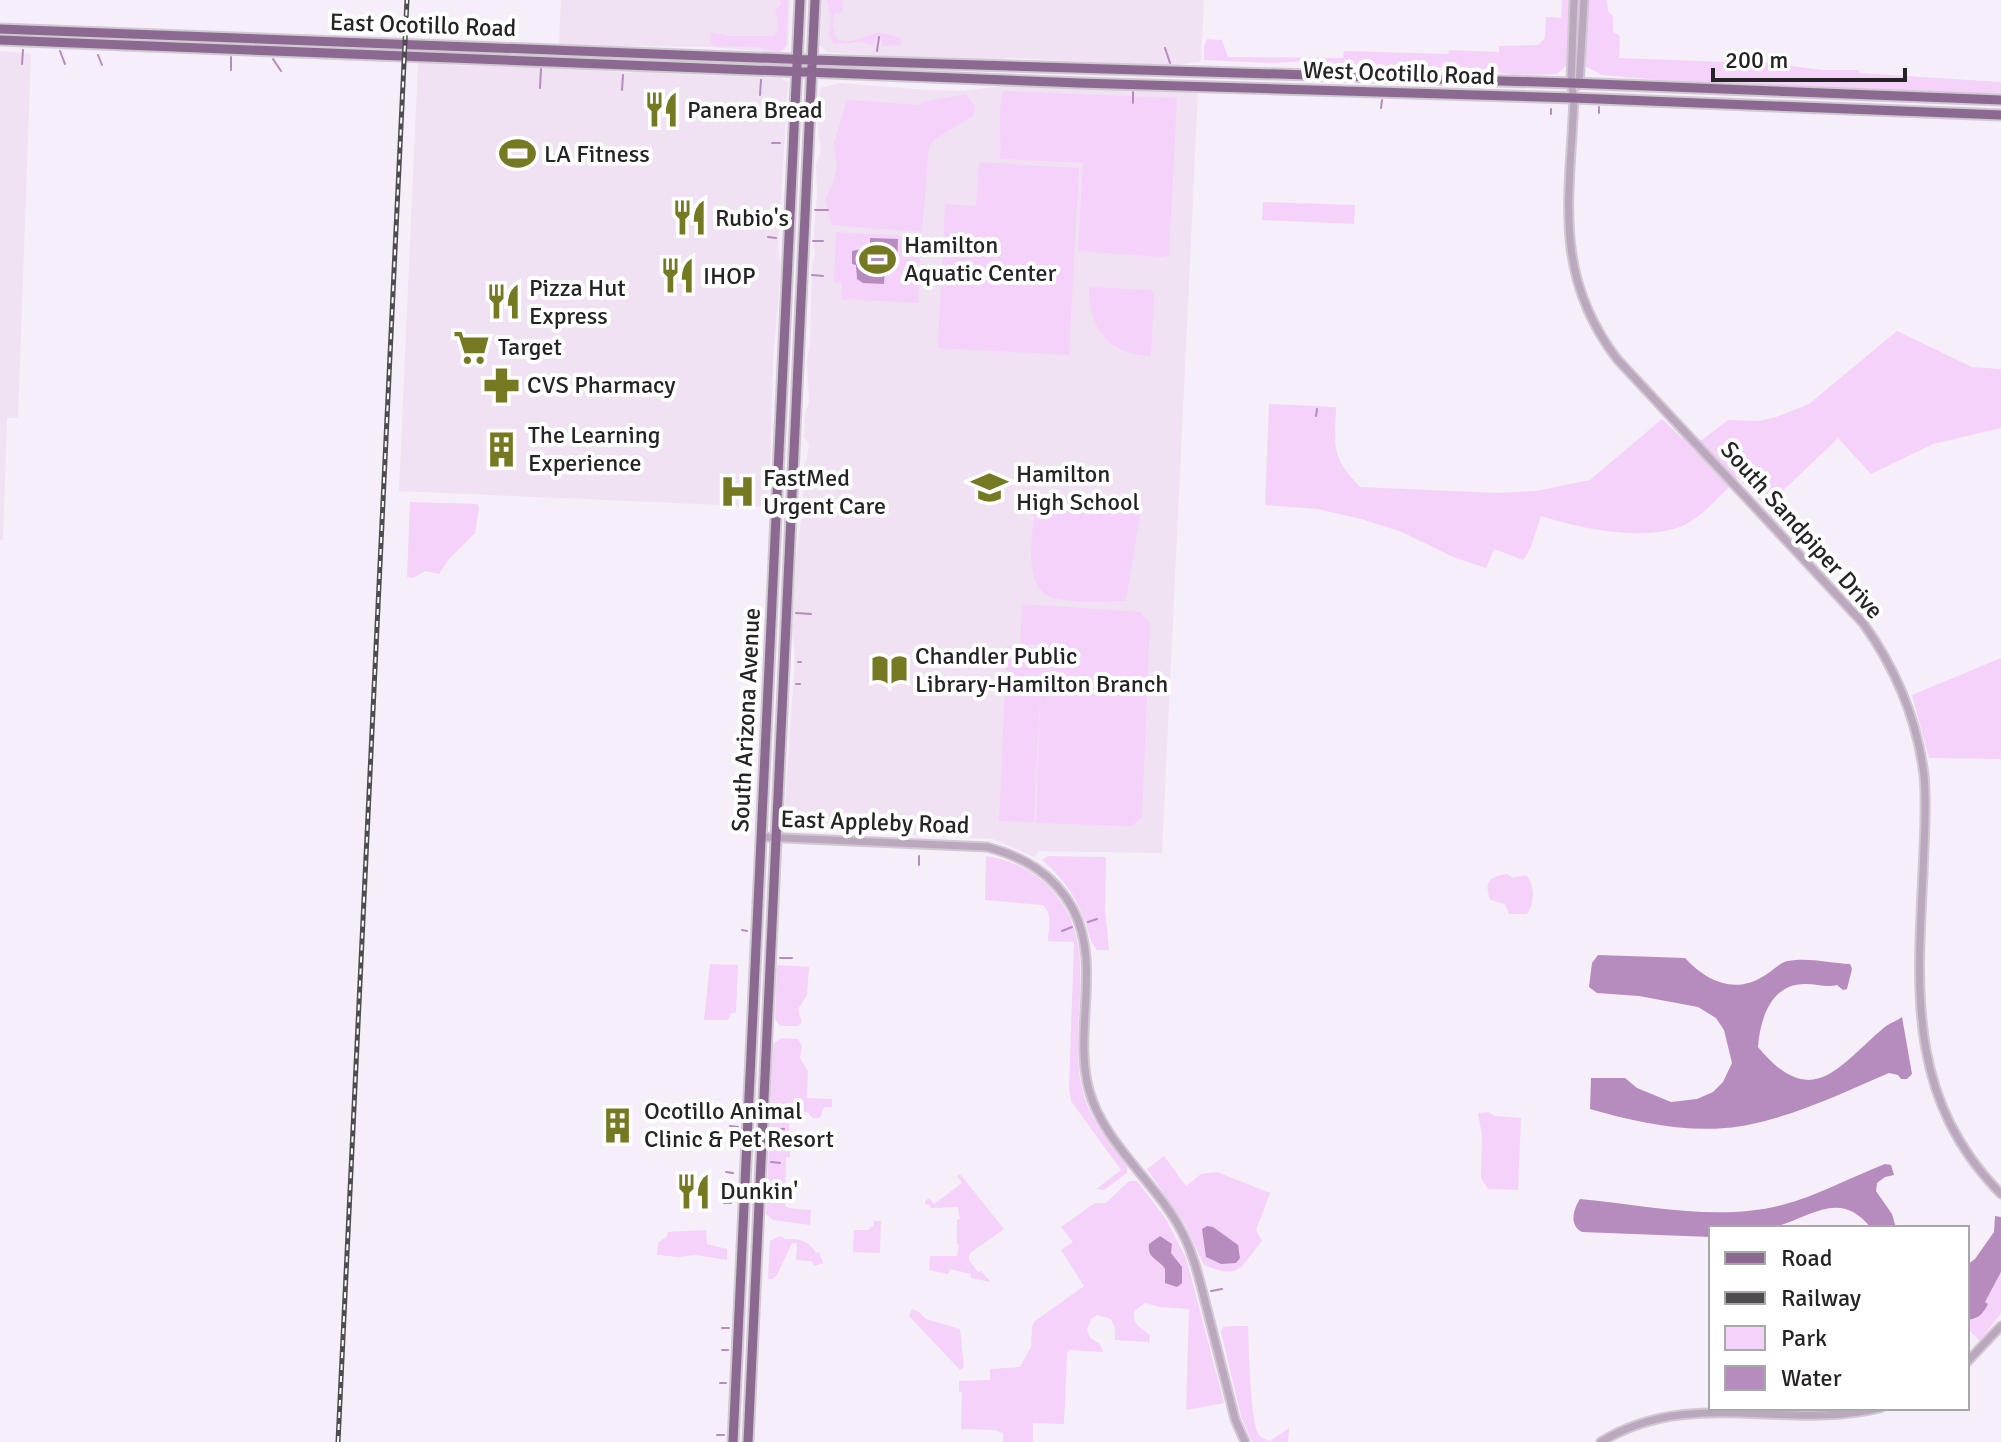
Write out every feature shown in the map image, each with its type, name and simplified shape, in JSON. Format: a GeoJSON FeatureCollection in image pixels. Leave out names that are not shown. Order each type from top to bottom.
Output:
{"type":"FeatureCollection","features":[{"type":"Feature","properties":{"kind":"main road","name":"South Arizona Avenue"},"geometry":{"type":"LineString","coordinates":[[733,1442],[800,0]]}},
{"type":"Feature","properties":{"kind":"main road","name":"South Arizona Avenue"},"geometry":{"type":"LineString","coordinates":[[748,1442],[815,0]]}},
{"type":"Feature","properties":{"kind":"main road","name":"East Ocotillo Road"},"geometry":{"type":"LineString","coordinates":[[0,29],[797,59]]}},
{"type":"Feature","properties":{"kind":"main road","name":"East Ocotillo Road"},"geometry":{"type":"LineString","coordinates":[[0,40],[796,70]]}},
{"type":"Feature","properties":{"kind":"main road"},"geometry":{"type":"LineString","coordinates":[[639,53],[639,65]]}},
{"type":"Feature","properties":{"kind":"main road","name":"West Ocotillo Road"},"geometry":{"type":"LineString","coordinates":[[797,59],[812,65],[1119,84],[2001,115]]}},
{"type":"Feature","properties":{"kind":"main road","name":"West Ocotillo Road"},"geometry":{"type":"LineString","coordinates":[[796,70],[812,65],[1575,83],[2001,100]]}},
{"type":"Feature","properties":{"kind":"main road"},"geometry":{"type":"LineString","coordinates":[[734,1419],[749,1419]]}},
{"type":"Feature","properties":{"kind":"street"},"geometry":{"type":"LineString","coordinates":[[1574,0],[1575,83]]}},
{"type":"Feature","properties":{"kind":"street"},"geometry":{"type":"LineString","coordinates":[[1575,83],[1584,0]]}},
{"type":"Feature","properties":{"kind":"street","name":"South Sandpiper Drive"},"geometry":{"type":"LineString","coordinates":[[1575,83],[1569,238],[1575,277],[1593,324],[1617,359],[1863,623],[1887,659],[1904,693],[1924,779],[1918,1002],[1925,1053],[1954,1132],[1975,1164],[2001,1194]]}},
{"type":"Feature","properties":{"kind":"street","name":"East Appleby Road"},"geometry":{"type":"LineString","coordinates":[[761,837],[987,847],[1026,861],[1044,873],[1065,896],[1078,921],[1086,955],[1085,1064],[1091,1096],[1102,1121],[1185,1239],[1197,1269],[1235,1419],[1245,1442]]}},
{"type":"Feature","properties":{"kind":"street"},"geometry":{"type":"LineString","coordinates":[[1969,1360],[2001,1326]]}},
{"type":"Feature","properties":{"kind":"street"},"geometry":{"type":"LineString","coordinates":[[1601,1442],[1639,1423],[1681,1413],[1834,1416],[1868,1410]]}},
{"type":"Feature","properties":{"kind":"shaded area"},"geometry":{"type":"Polygon","coordinates":[[[561,0],[790,0],[788,46],[780,53],[711,47],[559,45],[561,0]]]}},
{"type":"Feature","properties":{"kind":"shaded area"},"geometry":{"type":"Polygon","coordinates":[[[822,0],[1204,0],[1201,61],[1175,66],[1012,58],[916,58],[827,52],[820,45],[822,0]]]}},
{"type":"Feature","properties":{"kind":"shaded area"},"geometry":{"type":"Polygon","coordinates":[[[0,51],[31,54],[18,418],[7,418],[3,540],[0,539],[0,51]]]}},
{"type":"Feature","properties":{"kind":"shaded area"},"geometry":{"type":"Polygon","coordinates":[[[418,62],[460,66],[546,66],[628,73],[649,70],[672,74],[781,78],[788,83],[778,247],[781,270],[773,359],[769,507],[399,491],[418,62]]]}},
{"type":"Feature","properties":{"kind":"shaded area","name":"Hamilton High School"},"geometry":{"type":"Polygon","coordinates":[[[839,83],[964,91],[1009,85],[1198,92],[1162,853],[1039,851],[1034,857],[993,839],[791,829],[784,822],[795,657],[792,633],[796,558],[804,465],[809,444],[804,437],[805,412],[809,402],[807,361],[815,254],[816,164],[821,150],[818,133],[820,88],[839,83]]]}},
{"type":"Feature","properties":{"kind":"green space"},"geometry":{"type":"Polygon","coordinates":[[[780,0],[788,0],[786,46],[779,52],[756,47],[714,46],[710,42],[711,32],[729,36],[774,36],[779,29],[775,10],[781,5],[780,0]]]}},
{"type":"Feature","properties":{"kind":"green space"},"geometry":{"type":"Polygon","coordinates":[[[827,0],[843,0],[842,12],[835,13],[833,20],[839,40],[855,40],[881,33],[901,39],[901,45],[882,46],[882,40],[875,39],[874,45],[860,42],[834,44],[829,34],[831,17],[827,0]]]}},
{"type":"Feature","properties":{"kind":"green space"},"geometry":{"type":"Polygon","coordinates":[[[1562,0],[1571,0],[1568,64],[1557,74],[1513,75],[1474,68],[1365,67],[1305,61],[1204,60],[1207,39],[1222,40],[1228,57],[1343,58],[1344,51],[1499,52],[1499,46],[1538,45],[1545,38],[1546,17],[1561,18],[1562,0]]]}},
{"type":"Feature","properties":{"kind":"green space"},"geometry":{"type":"Polygon","coordinates":[[[1588,0],[1607,0],[1608,11],[1613,17],[1613,32],[1620,36],[1619,58],[1725,62],[1726,57],[1821,70],[1859,70],[1859,73],[2001,82],[2001,94],[1602,75],[1585,66],[1588,0]]]}},
{"type":"Feature","properties":{"kind":"green space"},"geometry":{"type":"Polygon","coordinates":[[[1003,91],[1177,98],[1169,255],[1078,251],[1083,163],[1000,159],[1003,91]]]}},
{"type":"Feature","properties":{"kind":"green space"},"geometry":{"type":"Polygon","coordinates":[[[966,94],[975,107],[974,115],[929,146],[922,232],[832,225],[825,200],[837,166],[834,143],[847,100],[919,105],[966,94]]]}},
{"type":"Feature","properties":{"kind":"green space"},"geometry":{"type":"Polygon","coordinates":[[[979,162],[1079,168],[1069,355],[938,348],[945,204],[976,206],[979,162]]]}},
{"type":"Feature","properties":{"kind":"green space"},"geometry":{"type":"Polygon","coordinates":[[[1263,202],[1355,205],[1354,224],[1262,220],[1263,202]]]}},
{"type":"Feature","properties":{"kind":"green space","name":"Hamilton Aquatic Center"},"geometry":{"type":"Polygon","coordinates":[[[836,232],[921,237],[918,303],[841,299],[842,283],[834,282],[836,232]]]}},
{"type":"Feature","properties":{"kind":"green space"},"geometry":{"type":"Polygon","coordinates":[[[1089,287],[1151,290],[1154,295],[1151,356],[1123,351],[1104,336],[1092,315],[1089,287]]]}},
{"type":"Feature","properties":{"kind":"green space"},"geometry":{"type":"Polygon","coordinates":[[[1897,331],[1972,367],[2001,369],[2001,428],[1933,444],[1871,474],[1838,438],[1766,507],[1738,478],[1697,517],[1667,531],[1611,532],[1541,516],[1523,560],[1494,549],[1486,568],[1453,557],[1402,532],[1361,519],[1317,509],[1265,505],[1269,404],[1336,407],[1336,450],[1343,467],[1360,487],[1497,493],[1536,491],[1590,480],[1662,419],[1682,438],[1702,440],[1728,420],[1759,421],[1809,404],[1897,331]]]}},
{"type":"Feature","properties":{"kind":"green space"},"geometry":{"type":"Polygon","coordinates":[[[1079,494],[1132,496],[1141,509],[1126,601],[1058,599],[1045,594],[1037,585],[1031,558],[1036,501],[1079,494]]]}},
{"type":"Feature","properties":{"kind":"green space"},"geometry":{"type":"Polygon","coordinates":[[[410,502],[477,504],[479,507],[475,533],[439,574],[425,571],[413,578],[407,577],[410,502]]]}},
{"type":"Feature","properties":{"kind":"green space"},"geometry":{"type":"Polygon","coordinates":[[[1022,604],[1140,612],[1150,623],[1142,817],[1131,826],[1036,823],[1041,679],[1034,822],[999,821],[1007,646],[1043,648],[1043,645],[1020,644],[1022,604]]]}},
{"type":"Feature","properties":{"kind":"green space"},"geometry":{"type":"Polygon","coordinates":[[[2001,658],[2001,759],[1929,758],[1912,695],[2001,658]]]}},
{"type":"Feature","properties":{"kind":"green space"},"geometry":{"type":"Polygon","coordinates":[[[986,856],[1015,864],[1033,874],[1055,894],[1069,916],[1077,940],[1080,965],[1078,1042],[1083,1092],[1096,1122],[1127,1166],[1127,1173],[1104,1190],[1096,1189],[1121,1170],[1071,1101],[1069,1088],[1074,942],[1048,941],[1049,918],[1043,905],[985,900],[986,856]]]}},
{"type":"Feature","properties":{"kind":"green space"},"geometry":{"type":"Polygon","coordinates":[[[1048,856],[1106,857],[1105,909],[1109,950],[1094,947],[1073,895],[1042,860],[1048,856]]]}},
{"type":"Feature","properties":{"kind":"green space"},"geometry":{"type":"Polygon","coordinates":[[[1507,874],[1512,878],[1526,875],[1529,879],[1533,894],[1527,914],[1509,914],[1505,904],[1490,900],[1488,884],[1496,877],[1507,874]]]}},
{"type":"Feature","properties":{"kind":"green space"},"geometry":{"type":"Polygon","coordinates":[[[710,964],[738,965],[736,1012],[731,1013],[728,1020],[704,1020],[710,964]]]}},
{"type":"Feature","properties":{"kind":"green space"},"geometry":{"type":"Polygon","coordinates":[[[777,965],[809,967],[807,995],[798,1009],[802,1022],[798,1026],[780,1026],[775,1019],[777,965]]]}},
{"type":"Feature","properties":{"kind":"green space"},"geometry":{"type":"Polygon","coordinates":[[[781,1038],[798,1039],[802,1046],[800,1058],[808,1071],[807,1098],[832,1099],[832,1107],[824,1107],[820,1118],[813,1118],[807,1112],[789,1114],[790,1157],[786,1157],[785,1206],[811,1210],[810,1225],[773,1220],[766,1214],[773,1044],[781,1038]]]}},
{"type":"Feature","properties":{"kind":"green space"},"geometry":{"type":"Polygon","coordinates":[[[1489,1112],[1494,1116],[1521,1118],[1518,1190],[1488,1189],[1481,1178],[1482,1135],[1478,1113],[1489,1112]]]}},
{"type":"Feature","properties":{"kind":"green space"},"geometry":{"type":"Polygon","coordinates":[[[1164,1156],[1186,1186],[1201,1174],[1217,1172],[1270,1193],[1256,1230],[1262,1241],[1239,1268],[1226,1272],[1204,1265],[1185,1224],[1147,1169],[1164,1156]]]}},
{"type":"Feature","properties":{"kind":"green space"},"geometry":{"type":"Polygon","coordinates":[[[960,1174],[1004,1229],[969,1254],[969,1260],[978,1272],[981,1271],[991,1282],[950,1269],[948,1274],[929,1270],[930,1256],[957,1256],[957,1219],[960,1219],[958,1207],[931,1208],[925,1201],[929,1198],[934,1204],[962,1183],[957,1176],[960,1174]]]}},
{"type":"Feature","properties":{"kind":"green space"},"geometry":{"type":"Polygon","coordinates":[[[1129,1181],[1137,1181],[1166,1219],[1186,1258],[1224,1403],[1186,1410],[1189,1309],[1145,1303],[1134,1311],[1134,1317],[1150,1336],[1149,1344],[1115,1340],[1111,1319],[1097,1315],[1091,1319],[1087,1330],[1103,1352],[1070,1350],[1067,1353],[1064,1424],[1033,1423],[1033,1442],[1003,1442],[1003,1433],[995,1430],[961,1429],[962,1392],[959,1392],[959,1381],[990,1380],[990,1369],[1020,1367],[1031,1347],[1035,1321],[1084,1286],[1061,1250],[1073,1242],[1061,1227],[1095,1203],[1106,1203],[1129,1181]]]}},
{"type":"Feature","properties":{"kind":"green space"},"geometry":{"type":"Polygon","coordinates":[[[874,1221],[881,1221],[880,1253],[853,1252],[854,1230],[869,1230],[874,1221]]]}},
{"type":"Feature","properties":{"kind":"green space"},"geometry":{"type":"Polygon","coordinates":[[[706,1230],[707,1244],[727,1249],[727,1260],[696,1255],[657,1255],[658,1243],[668,1232],[706,1230]]]}},
{"type":"Feature","properties":{"kind":"green space"},"geometry":{"type":"Polygon","coordinates":[[[780,1236],[806,1242],[816,1253],[819,1252],[823,1263],[814,1266],[812,1261],[796,1260],[797,1244],[792,1243],[777,1275],[768,1279],[770,1241],[780,1236]]]}},
{"type":"Feature","properties":{"kind":"green space"},"geometry":{"type":"Polygon","coordinates":[[[2001,1272],[2001,1313],[1980,1341],[1969,1330],[1969,1320],[1976,1319],[2001,1272]]]}},
{"type":"Feature","properties":{"kind":"green space"},"geometry":{"type":"Polygon","coordinates":[[[912,1309],[926,1319],[960,1329],[964,1367],[960,1370],[909,1316],[912,1309]]]}},
{"type":"Feature","properties":{"kind":"green space"},"geometry":{"type":"Polygon","coordinates":[[[1248,1326],[1256,1427],[1262,1438],[1270,1441],[1289,1428],[1288,1442],[1252,1442],[1241,1416],[1221,1332],[1223,1327],[1248,1326]]]}},
{"type":"Feature","properties":{"kind":"water"},"geometry":{"type":"Polygon","coordinates":[[[870,238],[898,239],[897,262],[879,262],[879,267],[885,267],[884,284],[863,283],[857,279],[856,265],[852,264],[852,251],[862,249],[865,255],[875,255],[875,258],[880,254],[880,250],[870,250],[870,238]]]}},
{"type":"Feature","properties":{"kind":"water"},"geometry":{"type":"Polygon","coordinates":[[[1598,955],[1685,958],[1713,980],[1734,985],[1756,980],[1788,961],[1850,964],[1852,969],[1847,989],[1843,990],[1837,985],[1794,985],[1776,996],[1761,1025],[1758,1047],[1777,1067],[1795,1077],[1811,1080],[1840,1067],[1886,1026],[1902,1017],[1912,1074],[1907,1079],[1901,1079],[1889,1073],[1787,1114],[1725,1128],[1656,1124],[1590,1109],[1591,1078],[1625,1078],[1637,1088],[1671,1102],[1697,1099],[1713,1092],[1723,1082],[1732,1063],[1724,1030],[1716,1018],[1698,1007],[1639,996],[1597,993],[1589,987],[1592,963],[1598,955]]]}},
{"type":"Feature","properties":{"kind":"water"},"geometry":{"type":"Polygon","coordinates":[[[1885,1164],[1891,1165],[1894,1175],[1877,1183],[1876,1191],[1892,1214],[1895,1226],[1869,1226],[1848,1210],[1836,1208],[1824,1209],[1775,1226],[1709,1226],[1709,1237],[1582,1232],[1574,1221],[1580,1199],[1681,1211],[1733,1212],[1758,1210],[1808,1197],[1885,1164]]]}},
{"type":"Feature","properties":{"kind":"water"},"geometry":{"type":"Polygon","coordinates":[[[1995,1216],[2001,1217],[2001,1272],[1985,1302],[1988,1304],[1984,1311],[1969,1319],[1969,1264],[1994,1232],[1995,1216]]]}},
{"type":"Feature","properties":{"kind":"water"},"geometry":{"type":"Polygon","coordinates":[[[1207,1226],[1238,1245],[1240,1258],[1236,1263],[1221,1264],[1206,1257],[1202,1229],[1207,1226]]]}},
{"type":"Feature","properties":{"kind":"water"},"geometry":{"type":"Polygon","coordinates":[[[1160,1236],[1172,1244],[1171,1253],[1182,1267],[1182,1283],[1177,1287],[1165,1283],[1165,1269],[1150,1253],[1149,1244],[1160,1236]]]}},
{"type":"Feature","properties":{"kind":"waterway"},"geometry":{"type":"LineString","coordinates":[[877,51],[879,37]]}},
{"type":"Feature","properties":{"kind":"waterway"},"geometry":{"type":"LineString","coordinates":[[1165,48],[1170,63]]}},
{"type":"Feature","properties":{"kind":"waterway"},"geometry":{"type":"LineString","coordinates":[[22,64],[23,50]]}},
{"type":"Feature","properties":{"kind":"waterway"},"geometry":{"type":"LineString","coordinates":[[60,51],[65,64]]}},
{"type":"Feature","properties":{"kind":"waterway"},"geometry":{"type":"LineString","coordinates":[[98,55],[102,65]]}},
{"type":"Feature","properties":{"kind":"waterway"},"geometry":{"type":"LineString","coordinates":[[231,57],[231,70]]}},
{"type":"Feature","properties":{"kind":"waterway"},"geometry":{"type":"LineString","coordinates":[[273,59],[281,71]]}},
{"type":"Feature","properties":{"kind":"waterway"},"geometry":{"type":"LineString","coordinates":[[540,88],[541,69]]}},
{"type":"Feature","properties":{"kind":"waterway"},"geometry":{"type":"LineString","coordinates":[[622,90],[623,75]]}},
{"type":"Feature","properties":{"kind":"waterway"},"geometry":{"type":"LineString","coordinates":[[760,95],[761,80]]}},
{"type":"Feature","properties":{"kind":"waterway"},"geometry":{"type":"LineString","coordinates":[[1133,92],[1133,103]]}},
{"type":"Feature","properties":{"kind":"waterway"},"geometry":{"type":"LineString","coordinates":[[1381,108],[1382,100]]}},
{"type":"Feature","properties":{"kind":"waterway"},"geometry":{"type":"LineString","coordinates":[[1599,107],[1599,113]]}},
{"type":"Feature","properties":{"kind":"waterway"},"geometry":{"type":"LineString","coordinates":[[1551,109],[1551,114]]}},
{"type":"Feature","properties":{"kind":"waterway"},"geometry":{"type":"LineString","coordinates":[[772,143],[780,143]]}},
{"type":"Feature","properties":{"kind":"waterway"},"geometry":{"type":"LineString","coordinates":[[815,210],[828,210]]}},
{"type":"Feature","properties":{"kind":"waterway"},"geometry":{"type":"LineString","coordinates":[[768,237],[776,238]]}},
{"type":"Feature","properties":{"kind":"waterway"},"geometry":{"type":"LineString","coordinates":[[813,241],[823,241]]}},
{"type":"Feature","properties":{"kind":"waterway"},"geometry":{"type":"LineString","coordinates":[[812,275],[823,276]]}},
{"type":"Feature","properties":{"kind":"waterway"},"geometry":{"type":"LineString","coordinates":[[1316,416],[1317,409]]}},
{"type":"Feature","properties":{"kind":"waterway"},"geometry":{"type":"LineString","coordinates":[[1721,455],[1734,452]]}},
{"type":"Feature","properties":{"kind":"waterway"},"geometry":{"type":"LineString","coordinates":[[796,613],[811,614]]}},
{"type":"Feature","properties":{"kind":"waterway"},"geometry":{"type":"LineString","coordinates":[[746,617],[762,618]]}},
{"type":"Feature","properties":{"kind":"waterway"},"geometry":{"type":"LineString","coordinates":[[919,856],[919,865]]}},
{"type":"Feature","properties":{"kind":"waterway"},"geometry":{"type":"LineString","coordinates":[[1088,922],[1097,919]]}},
{"type":"Feature","properties":{"kind":"waterway"},"geometry":{"type":"LineString","coordinates":[[1062,931],[1072,927]]}},
{"type":"Feature","properties":{"kind":"waterway"},"geometry":{"type":"LineString","coordinates":[[742,930],[747,931]]}},
{"type":"Feature","properties":{"kind":"waterway"},"geometry":{"type":"LineString","coordinates":[[780,958],[792,958]]}},
{"type":"Feature","properties":{"kind":"waterway"},"geometry":{"type":"LineString","coordinates":[[730,1126],[738,1127]]}},
{"type":"Feature","properties":{"kind":"waterway"},"geometry":{"type":"LineString","coordinates":[[772,1129],[784,1129]]}},
{"type":"Feature","properties":{"kind":"waterway"},"geometry":{"type":"LineString","coordinates":[[771,1162],[780,1163]]}},
{"type":"Feature","properties":{"kind":"waterway"},"geometry":{"type":"LineString","coordinates":[[726,1172],[733,1173]]}},
{"type":"Feature","properties":{"kind":"waterway"},"geometry":{"type":"LineString","coordinates":[[724,1203],[731,1203]]}},
{"type":"Feature","properties":{"kind":"waterway"},"geometry":{"type":"LineString","coordinates":[[1211,1291],[1222,1289]]}},
{"type":"Feature","properties":{"kind":"waterway"},"geometry":{"type":"LineString","coordinates":[[722,1328],[729,1328]]}},
{"type":"Feature","properties":{"kind":"waterway"},"geometry":{"type":"LineString","coordinates":[[722,1350],[728,1350]]}},
{"type":"Feature","properties":{"kind":"waterway"},"geometry":{"type":"LineString","coordinates":[[720,1383],[726,1383]]}},
{"type":"Feature","properties":{"kind":"waterway"},"geometry":{"type":"LineString","coordinates":[[717,1435],[724,1435]]}},
{"type":"Feature","properties":{"kind":"railway"},"geometry":{"type":"LineString","coordinates":[[338,1442],[407,0]]}},
{"type":"Feature","properties":{"kind":"place","name":"Panera Bread"},"geometry":{"type":"Point","coordinates":[661,110]}},
{"type":"Feature","properties":{"kind":"place","name":"LA Fitness"},"geometry":{"type":"Point","coordinates":[518,154]}},
{"type":"Feature","properties":{"kind":"place","name":"Rubio's"},"geometry":{"type":"Point","coordinates":[689,218]}},
{"type":"Feature","properties":{"kind":"place","name":"Hamilton Aquatic Center"},"geometry":{"type":"Point","coordinates":[878,259]}},
{"type":"Feature","properties":{"kind":"place","name":"IHOP"},"geometry":{"type":"Point","coordinates":[677,276]}},
{"type":"Feature","properties":{"kind":"place","name":"Pizza Hut Express"},"geometry":{"type":"Point","coordinates":[503,302]}},
{"type":"Feature","properties":{"kind":"place","name":"Target"},"geometry":{"type":"Point","coordinates":[472,347]}},
{"type":"Feature","properties":{"kind":"place","name":"CVS Pharmacy"},"geometry":{"type":"Point","coordinates":[501,385]}},
{"type":"Feature","properties":{"kind":"place","name":"The Learning Experience"},"geometry":{"type":"Point","coordinates":[502,449]}},
{"type":"Feature","properties":{"kind":"place","name":"Hamilton High School"},"geometry":{"type":"Point","coordinates":[990,488]}},
{"type":"Feature","properties":{"kind":"place","name":"FastMed Urgent Care"},"geometry":{"type":"Point","coordinates":[737,492]}},
{"type":"Feature","properties":{"kind":"place","name":"Chandler Public Library-Hamilton Branch"},"geometry":{"type":"Point","coordinates":[889,670]}},
{"type":"Feature","properties":{"kind":"place","name":"Ocotillo Animal Clinic & Pet Resort"},"geometry":{"type":"Point","coordinates":[618,1125]}},
{"type":"Feature","properties":{"kind":"place","name":"Dunkin'"},"geometry":{"type":"Point","coordinates":[694,1191]}}]}
